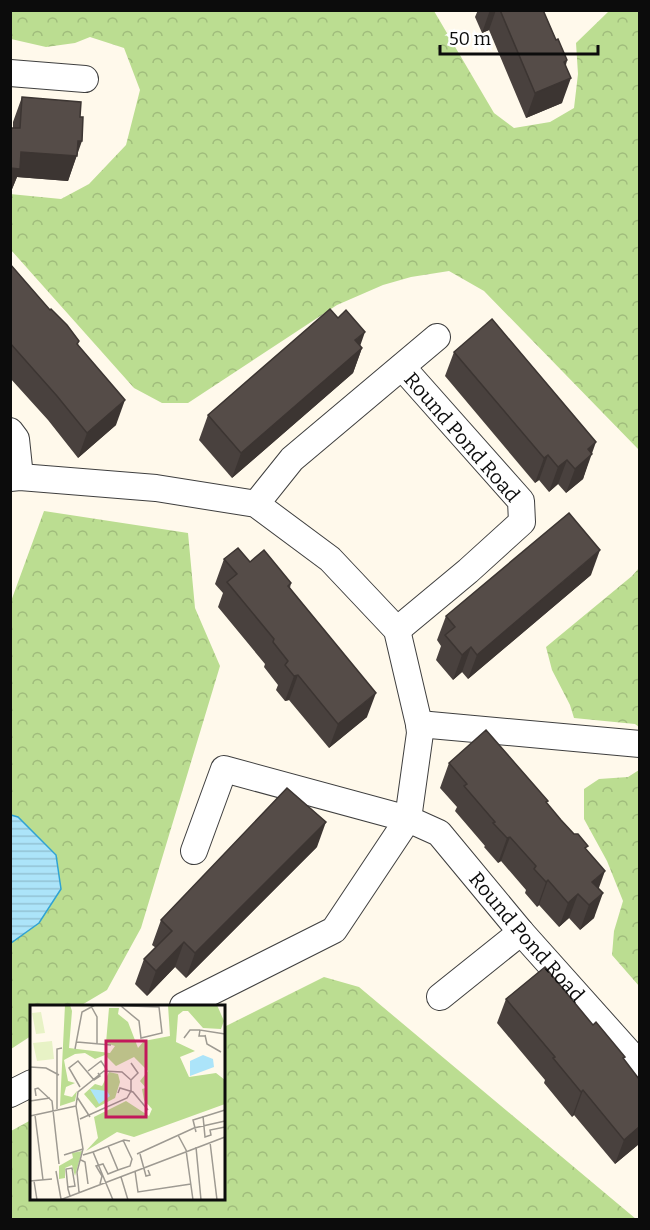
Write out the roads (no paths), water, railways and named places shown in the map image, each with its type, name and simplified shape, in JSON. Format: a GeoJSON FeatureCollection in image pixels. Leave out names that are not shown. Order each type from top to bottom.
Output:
{"type":"FeatureCollection","features":[{"type":"Feature","properties":{"kind":"street"},"geometry":{"type":"LineString","coordinates":[[10,73],[85,79]]}},
{"type":"Feature","properties":{"kind":"street","name":"Round Pond Road"},"geometry":{"type":"LineString","coordinates":[[256,504],[292,459],[437,337]]}},
{"type":"Feature","properties":{"kind":"street","name":"Round Pond Road"},"geometry":{"type":"LineString","coordinates":[[397,630],[522,522],[521,501],[402,367]]}},
{"type":"Feature","properties":{"kind":"street"},"geometry":{"type":"LineString","coordinates":[[10,431],[16,438],[15,478],[156,489],[256,504],[330,559],[397,630],[420,733],[408,819],[334,930],[185,1005]]}},
{"type":"Feature","properties":{"kind":"street"},"geometry":{"type":"LineString","coordinates":[[419,724],[639,744]]}},
{"type":"Feature","properties":{"kind":"street","name":"Round Pond Road"},"geometry":{"type":"LineString","coordinates":[[194,851],[224,769],[408,819],[438,833],[521,932],[639,1065]]}},
{"type":"Feature","properties":{"kind":"street"},"geometry":{"type":"LineString","coordinates":[[440,997],[521,932]]}},
{"type":"Feature","properties":{"kind":"street"},"geometry":{"type":"LineString","coordinates":[[10,1094],[30,1084]]}},
{"type":"Feature","properties":{"kind":"water"},"geometry":{"type":"Polygon","coordinates":[[[11,815],[18,817],[56,855],[61,889],[39,923],[11,943],[11,815]]]}}]}
